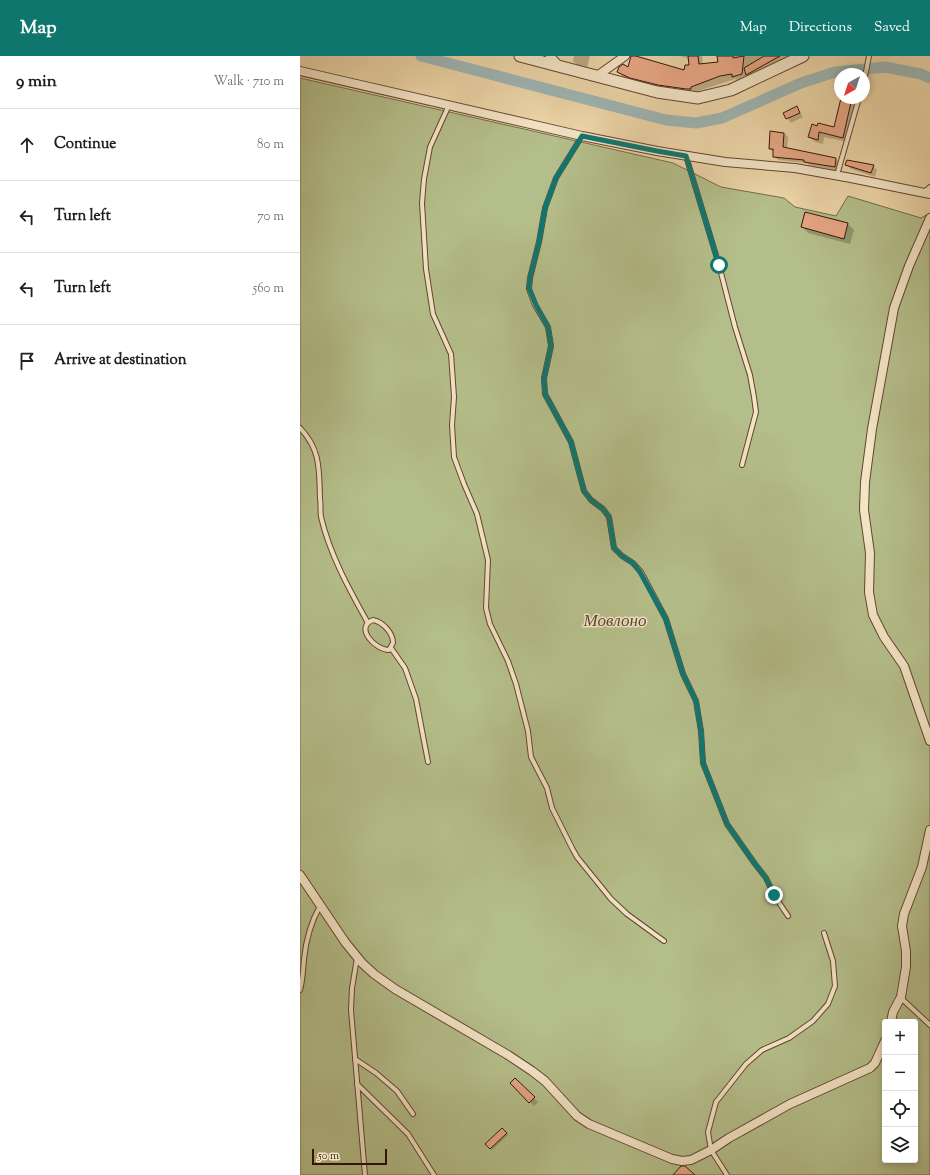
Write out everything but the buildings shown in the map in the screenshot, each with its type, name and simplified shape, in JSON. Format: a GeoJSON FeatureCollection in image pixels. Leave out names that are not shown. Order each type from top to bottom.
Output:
{"type":"FeatureCollection","features":[{"type":"Feature","properties":{"kind":"street"},"geometry":{"type":"LineString","coordinates":[[520,56],[657,92],[698,98],[731,90],[803,56]]}},
{"type":"Feature","properties":{"kind":"street"},"geometry":{"type":"LineString","coordinates":[[550,56],[559,66]]}},
{"type":"Feature","properties":{"kind":"street"},"geometry":{"type":"LineString","coordinates":[[597,76],[625,56]]}},
{"type":"Feature","properties":{"kind":"street"},"geometry":{"type":"LineString","coordinates":[[300,71],[582,136],[657,151],[724,162],[795,168],[837,175],[926,194]]}},
{"type":"Feature","properties":{"kind":"street"},"geometry":{"type":"LineString","coordinates":[[930,218],[909,266],[894,308],[864,482],[864,510],[870,553],[869,592],[873,615],[884,637],[904,666],[930,741]]}},
{"type":"Feature","properties":{"kind":"street"},"geometry":{"type":"LineString","coordinates":[[891,1019],[901,997],[906,967],[906,951],[902,926],[904,914],[922,867],[930,830]]}},
{"type":"Feature","properties":{"kind":"street"},"geometry":{"type":"LineString","coordinates":[[300,875],[345,942],[374,974],[395,989],[508,1055],[532,1071],[545,1081],[577,1116],[589,1124],[672,1159],[682,1161],[691,1160],[790,1104],[870,1068],[875,1063],[882,1048]]}},
{"type":"Feature","properties":{"kind":"lane"},"geometry":{"type":"LineString","coordinates":[[867,68],[869,56]]}},
{"type":"Feature","properties":{"kind":"lane"},"geometry":{"type":"LineString","coordinates":[[837,175],[857,104]]}},
{"type":"Feature","properties":{"kind":"lane"},"geometry":{"type":"LineString","coordinates":[[449,105],[430,147],[424,179],[422,204],[426,269],[433,314],[451,354],[454,457],[477,514],[488,560],[486,608],[488,619],[508,661],[516,684],[528,731],[531,757],[547,788],[552,808],[572,848],[577,857],[611,899],[627,914],[664,941]]}},
{"type":"Feature","properties":{"kind":"lane"},"geometry":{"type":"LineString","coordinates":[[582,136],[556,178],[545,208],[539,242],[530,278],[529,288],[548,327],[551,346],[544,378],[545,394],[571,442],[584,491],[591,500],[603,509],[609,517],[614,548],[622,556],[633,563],[640,572],[666,619],[683,674],[696,701],[701,731],[703,763],[727,824],[766,878],[774,895],[788,916]]}},
{"type":"Feature","properties":{"kind":"lane"},"geometry":{"type":"LineString","coordinates":[[686,156],[719,265],[735,328],[750,374],[756,412],[742,465]]}},
{"type":"Feature","properties":{"kind":"lane"},"geometry":{"type":"LineString","coordinates":[[926,194],[930,186]]}},
{"type":"Feature","properties":{"kind":"lane"},"geometry":{"type":"LineString","coordinates":[[300,428],[309,438],[317,456],[321,515],[330,544],[343,576],[368,623]]}},
{"type":"Feature","properties":{"kind":"lane"},"geometry":{"type":"LineString","coordinates":[[373,620],[385,627],[392,635],[393,644],[391,648],[386,650],[379,648],[369,640],[366,629],[368,623],[373,620]]}},
{"type":"Feature","properties":{"kind":"lane"},"geometry":{"type":"LineString","coordinates":[[391,648],[405,668],[416,699],[428,762]]}},
{"type":"Feature","properties":{"kind":"lane"},"geometry":{"type":"LineString","coordinates":[[300,990],[304,957],[310,930],[314,917],[321,905]]}},
{"type":"Feature","properties":{"kind":"lane"},"geometry":{"type":"LineString","coordinates":[[727,1175],[711,1150],[708,1132],[716,1102],[746,1064],[762,1050],[789,1038],[813,1021],[828,1004],[835,986],[833,961],[824,933]]}},
{"type":"Feature","properties":{"kind":"lane"},"geometry":{"type":"LineString","coordinates":[[358,957],[352,988],[351,1010],[365,1175]]}},
{"type":"Feature","properties":{"kind":"lane"},"geometry":{"type":"LineString","coordinates":[[901,997],[930,1025]]}},
{"type":"Feature","properties":{"kind":"lane"},"geometry":{"type":"LineString","coordinates":[[355,1059],[376,1073],[397,1091],[414,1114]]}},
{"type":"Feature","properties":{"kind":"lane"},"geometry":{"type":"LineString","coordinates":[[357,1084],[408,1134],[434,1175]]}},
{"type":"Feature","properties":{"kind":"green space","name":"Мовлоно"},"geometry":{"type":"Polygon","coordinates":[[[300,78],[673,163],[721,187],[784,198],[795,207],[836,216],[848,196],[921,218],[930,213],[930,1175],[300,1175],[300,78]]]}},
{"type":"Feature","properties":{"kind":"waterway"},"geometry":{"type":"LineString","coordinates":[[421,56],[666,120],[696,123],[722,118],[801,83],[835,72],[885,67],[921,74],[930,78]]}},
{"type":"Feature","properties":{"kind":"route"},"geometry":{"type":"LineString","coordinates":[[719,265],[686,156],[582,136],[556,178],[545,208],[529,288],[548,327],[551,346],[544,378],[545,394],[571,442],[584,491],[591,500],[603,509],[609,517],[614,548],[622,556],[633,563],[640,572],[666,619],[683,674],[696,701],[701,731],[703,763],[727,824],[766,878],[774,895]]}}]}
